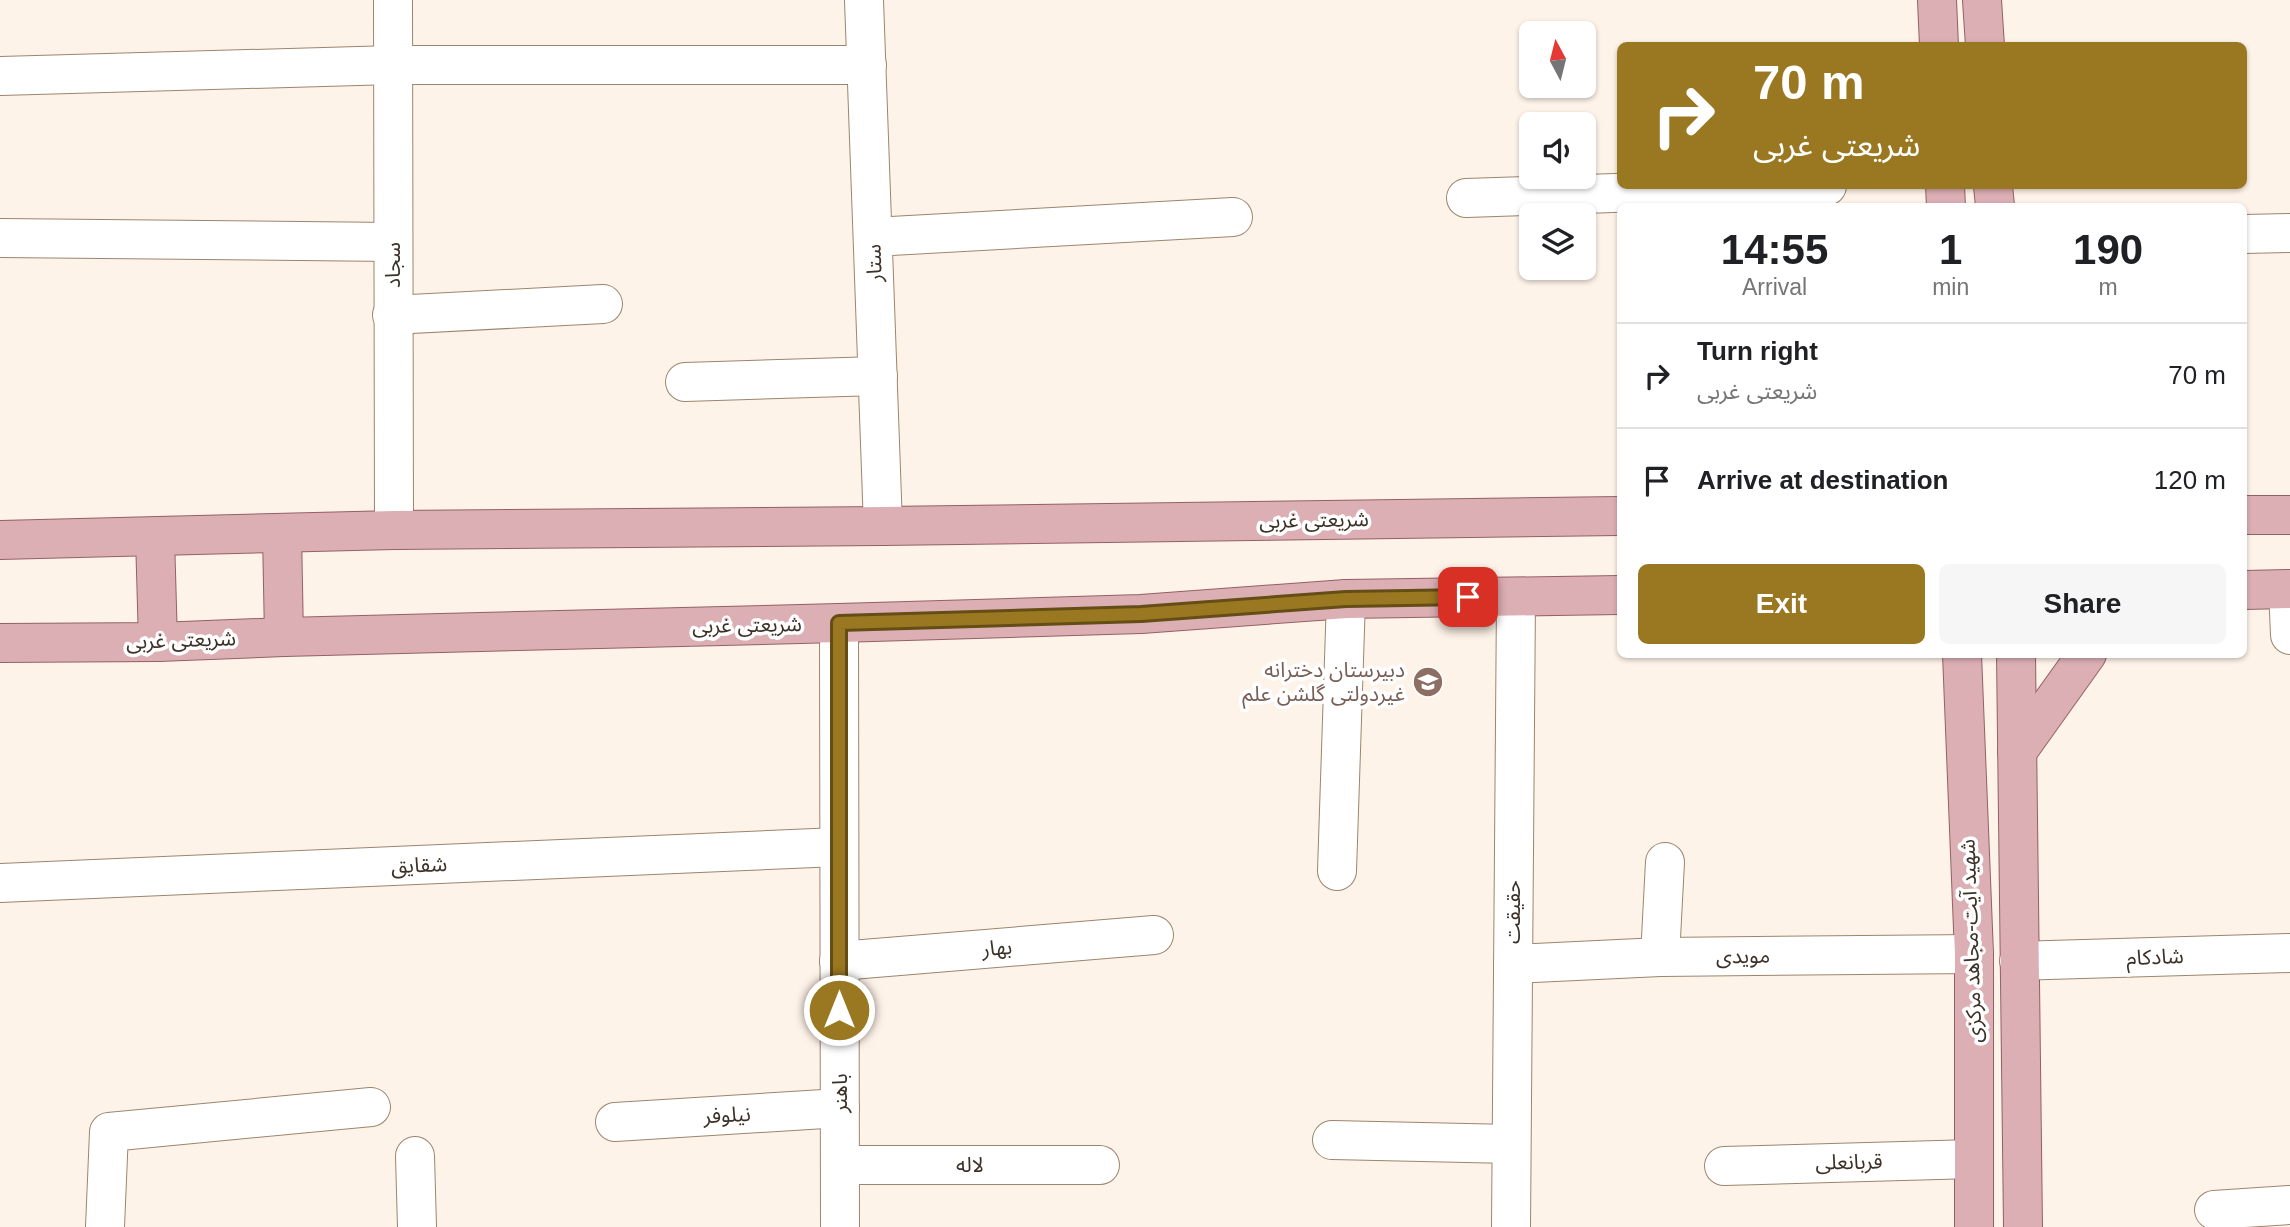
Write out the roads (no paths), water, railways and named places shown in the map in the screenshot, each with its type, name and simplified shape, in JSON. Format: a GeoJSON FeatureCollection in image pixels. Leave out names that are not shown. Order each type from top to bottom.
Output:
{"type":"FeatureCollection","features":[{"type":"Feature","properties":{"kind":"main road"},"geometry":{"type":"LineString","coordinates":[[1937,0],[1939,42]]}},
{"type":"Feature","properties":{"kind":"main road"},"geometry":{"type":"LineString","coordinates":[[1982,0],[1985,42]]}},
{"type":"Feature","properties":{"kind":"main road"},"geometry":{"type":"LineString","coordinates":[[2247,514],[2290,515]]}},
{"type":"Feature","properties":{"kind":"main road","name":"شریعتی غربی"},"geometry":{"type":"LineString","coordinates":[[0,540],[394,530],[1617,516]]}},
{"type":"Feature","properties":{"kind":"main road"},"geometry":{"type":"LineString","coordinates":[[282,533],[284,637]]}},
{"type":"Feature","properties":{"kind":"main road"},"geometry":{"type":"LineString","coordinates":[[155,537],[158,642]]}},
{"type":"Feature","properties":{"kind":"main road"},"geometry":{"type":"LineString","coordinates":[[2247,590],[2289,589]]}},
{"type":"Feature","properties":{"kind":"main road","name":"شریعتی غربی"},"geometry":{"type":"LineString","coordinates":[[0,643],[158,642],[839,623],[1141,614],[1346,599],[1617,595]]}},
{"type":"Feature","properties":{"kind":"main road","name":"شهید آیت-مجاهد مرکزی"},"geometry":{"type":"LineString","coordinates":[[1962,658],[1974,954],[1974,1227]]}},
{"type":"Feature","properties":{"kind":"main road"},"geometry":{"type":"LineString","coordinates":[[2015,658],[2023,1227]]}},
{"type":"Feature","properties":{"kind":"main road"},"geometry":{"type":"LineString","coordinates":[[2017,752],[2084,658]]}},
{"type":"Feature","properties":{"kind":"street","name":"سجاد"},"geometry":{"type":"LineString","coordinates":[[393,0],[394,530]]}},
{"type":"Feature","properties":{"kind":"street","name":"ستار"},"geometry":{"type":"LineString","coordinates":[[864,0],[883,526]]}},
{"type":"Feature","properties":{"kind":"street"},"geometry":{"type":"LineString","coordinates":[[0,76],[393,65],[867,65]]}},
{"type":"Feature","properties":{"kind":"street"},"geometry":{"type":"LineString","coordinates":[[1466,198],[1736,189]]}},
{"type":"Feature","properties":{"kind":"street"},"geometry":{"type":"LineString","coordinates":[[873,237],[1233,217]]}},
{"type":"Feature","properties":{"kind":"street"},"geometry":{"type":"LineString","coordinates":[[2247,234],[2290,233]]}},
{"type":"Feature","properties":{"kind":"street"},"geometry":{"type":"LineString","coordinates":[[0,238],[393,242]]}},
{"type":"Feature","properties":{"kind":"street"},"geometry":{"type":"LineString","coordinates":[[392,315],[603,304]]}},
{"type":"Feature","properties":{"kind":"street"},"geometry":{"type":"LineString","coordinates":[[685,382],[878,376]]}},
{"type":"Feature","properties":{"kind":"street"},"geometry":{"type":"LineString","coordinates":[[2289,589],[2290,635]]}},
{"type":"Feature","properties":{"kind":"street","name":"حقیقت"},"geometry":{"type":"LineString","coordinates":[[1511,1227],[1516,597]]}},
{"type":"Feature","properties":{"kind":"street"},"geometry":{"type":"LineString","coordinates":[[1337,871],[1346,599]]}},
{"type":"Feature","properties":{"kind":"street","name":"باهنر"},"geometry":{"type":"LineString","coordinates":[[839,623],[840,1227]]}},
{"type":"Feature","properties":{"kind":"street","name":"شقایق"},"geometry":{"type":"LineString","coordinates":[[0,883],[838,847]]}},
{"type":"Feature","properties":{"kind":"street"},"geometry":{"type":"LineString","coordinates":[[1660,957],[1665,862]]}},
{"type":"Feature","properties":{"kind":"street","name":"بهار"},"geometry":{"type":"LineString","coordinates":[[839,961],[1154,935]]}},
{"type":"Feature","properties":{"kind":"street","name":"مویدی"},"geometry":{"type":"LineString","coordinates":[[1513,964],[1660,957],[1974,954]]}},
{"type":"Feature","properties":{"kind":"street","name":"شادکام"},"geometry":{"type":"LineString","coordinates":[[2020,961],[2290,954]]}},
{"type":"Feature","properties":{"kind":"street"},"geometry":{"type":"LineString","coordinates":[[105,1227],[109,1132],[371,1107]]}},
{"type":"Feature","properties":{"kind":"street","name":"نیلوفر"},"geometry":{"type":"LineString","coordinates":[[615,1122],[840,1108]]}},
{"type":"Feature","properties":{"kind":"street"},"geometry":{"type":"LineString","coordinates":[[1332,1140],[1511,1144]]}},
{"type":"Feature","properties":{"kind":"street"},"geometry":{"type":"LineString","coordinates":[[415,1156],[417,1227]]}},
{"type":"Feature","properties":{"kind":"street","name":"قربانعلی"},"geometry":{"type":"LineString","coordinates":[[1724,1166],[1974,1159]]}},
{"type":"Feature","properties":{"kind":"street","name":"لاله"},"geometry":{"type":"LineString","coordinates":[[840,1165],[1100,1165]]}},
{"type":"Feature","properties":{"kind":"street"},"geometry":{"type":"LineString","coordinates":[[2214,1210],[2290,1205]]}},
{"type":"Feature","properties":{"kind":"place","name":"دبیرستان دخترانه غیردولتی گلشن علم"},"geometry":{"type":"Point","coordinates":[1428,682]}}]}
